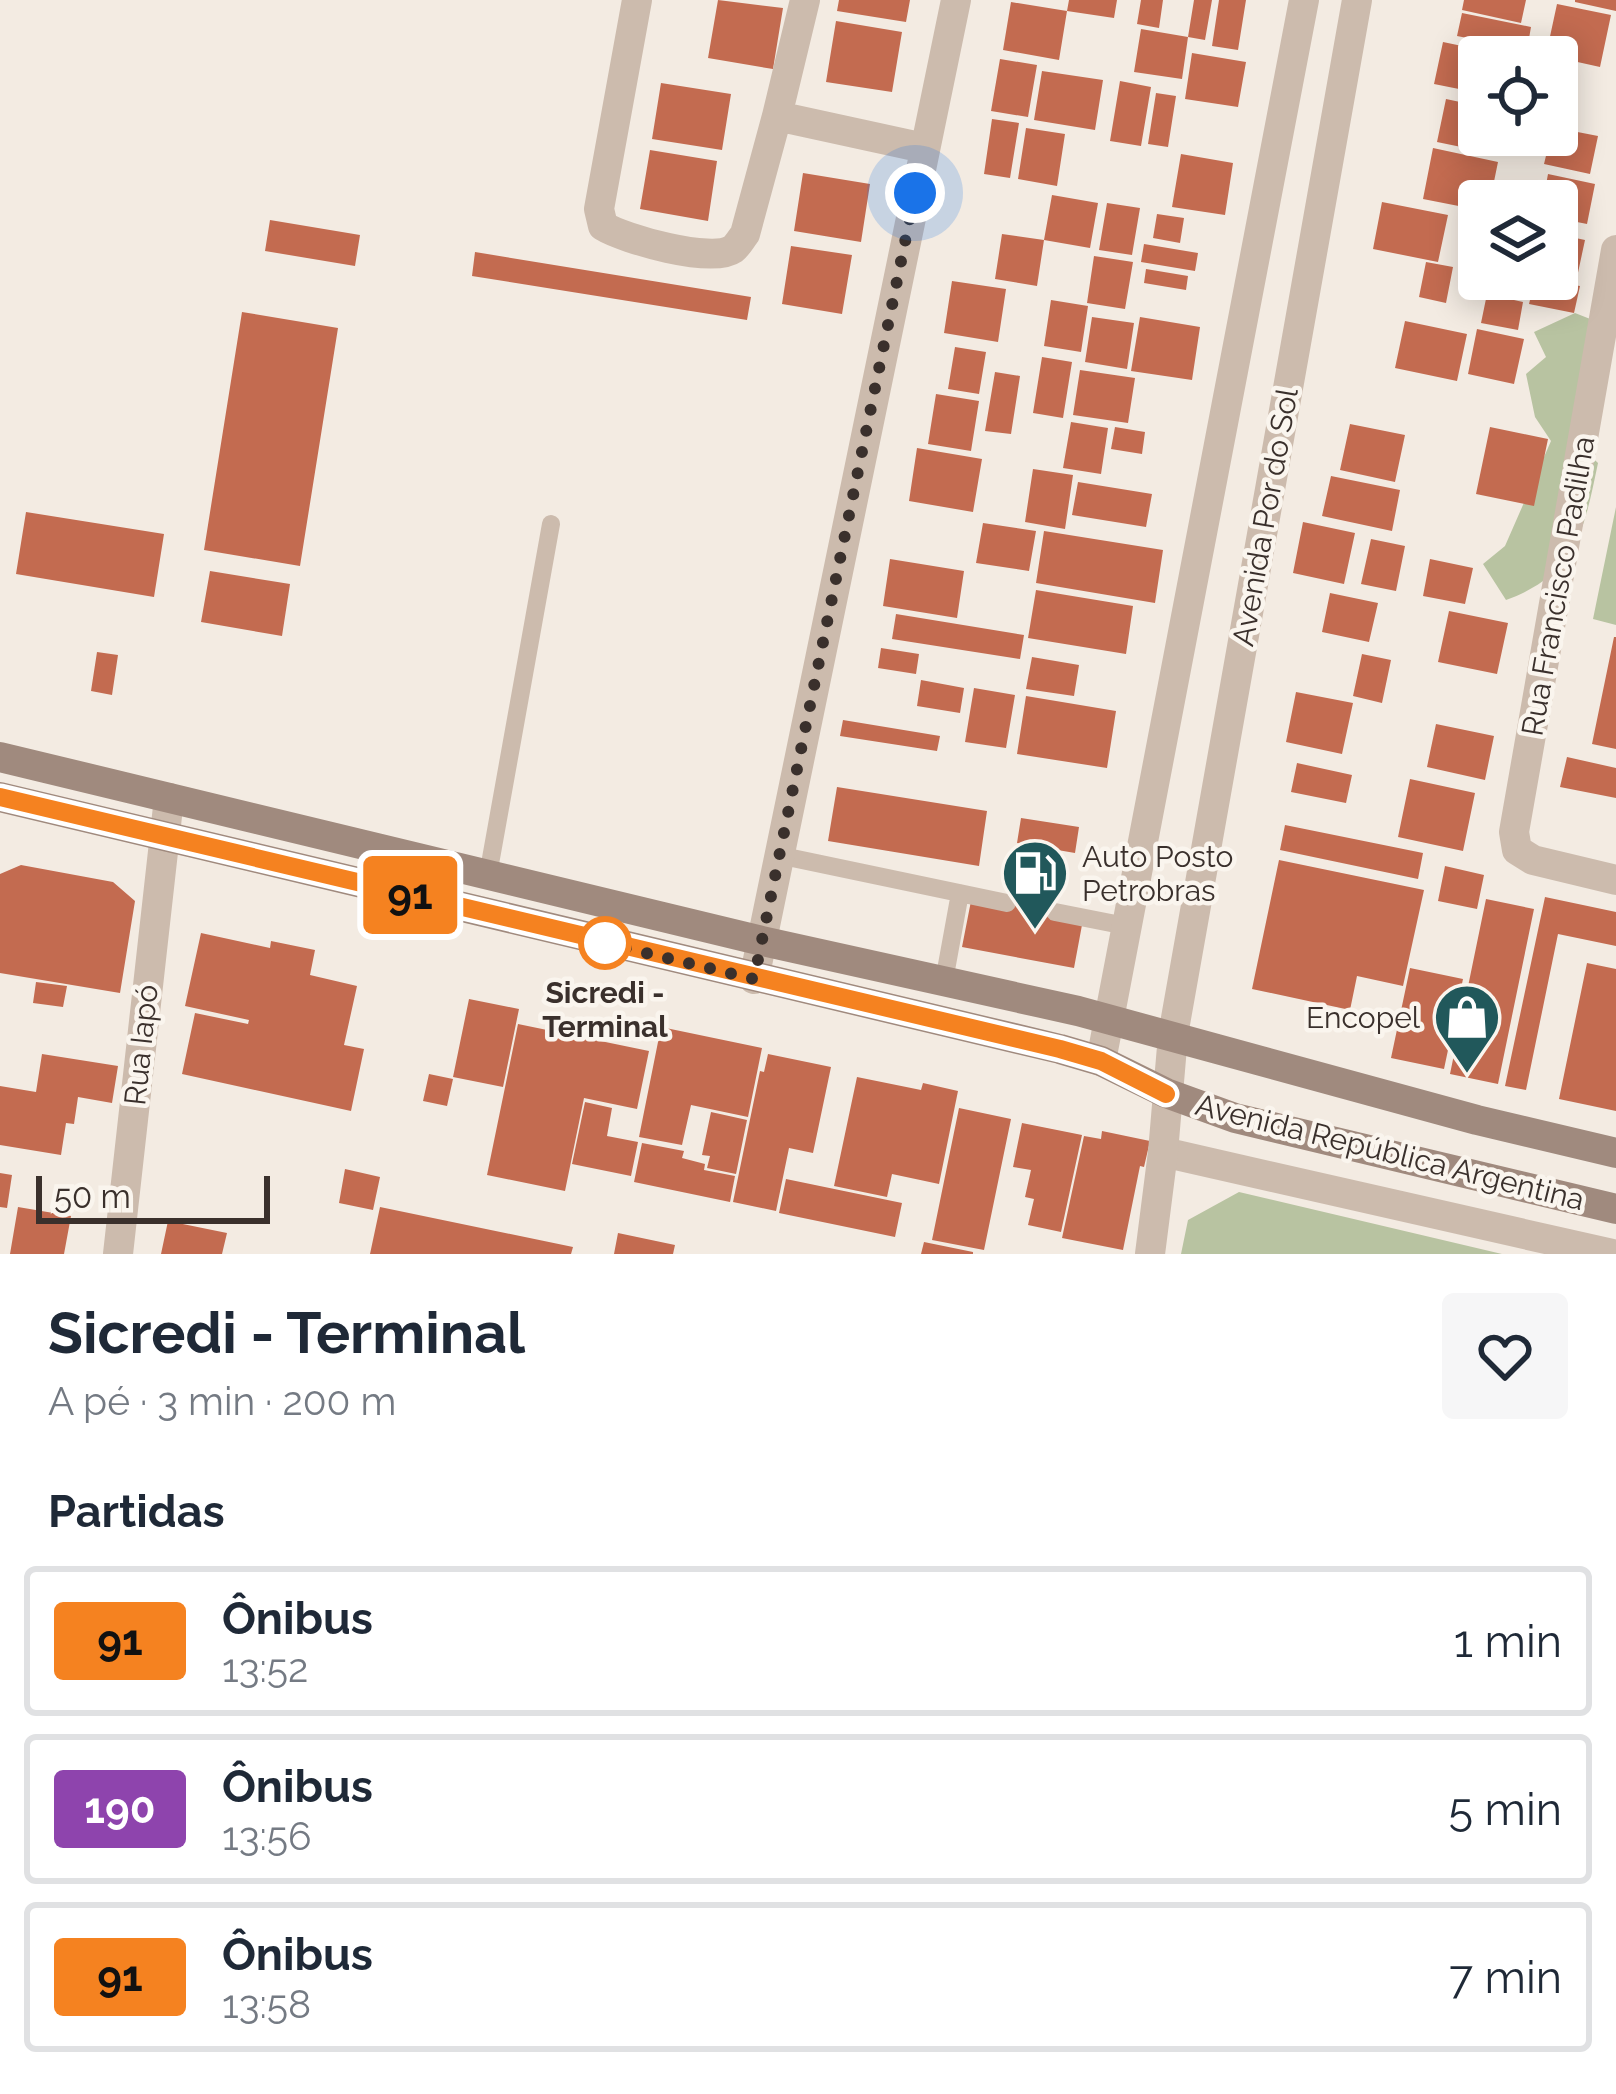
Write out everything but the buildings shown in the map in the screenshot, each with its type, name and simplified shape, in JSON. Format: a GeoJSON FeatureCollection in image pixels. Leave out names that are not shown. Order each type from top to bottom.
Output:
{"type":"FeatureCollection","features":[{"type":"Feature","properties":{"kind":"main road","name":"Avenida República Argentina"},"geometry":{"type":"LineString","coordinates":[[0,757],[762,941],[1108,1018],[1477,1120],[1616,1153]]}},
{"type":"Feature","properties":{"kind":"main road","name":"Avenida República Argentina"},"geometry":{"type":"LineString","coordinates":[[0,797],[1101,1061],[1166,1094],[1235,1118],[1616,1209]]}},
{"type":"Feature","properties":{"kind":"street"},"geometry":{"type":"LineString","coordinates":[[637,0],[599,209],[603,226],[618,236],[712,255],[733,249],[745,234],[805,0]]}},
{"type":"Feature","properties":{"kind":"street"},"geometry":{"type":"LineString","coordinates":[[754,979],[956,0]]}},
{"type":"Feature","properties":{"kind":"street","name":"Avenida Por do Sol"},"geometry":{"type":"LineString","coordinates":[[1101,1061],[1304,0]]}},
{"type":"Feature","properties":{"kind":"street","name":"Avenida Por do Sol"},"geometry":{"type":"LineString","coordinates":[[1150,1254],[1173,1035],[1357,0]]}},
{"type":"Feature","properties":{"kind":"street"},"geometry":{"type":"LineString","coordinates":[[777,116],[924,148]]}},
{"type":"Feature","properties":{"kind":"street","name":"Rua Francisco Padilha"},"geometry":{"type":"LineString","coordinates":[[1616,250],[1514,832],[1517,850],[1533,860],[1616,880]]}},
{"type":"Feature","properties":{"kind":"street","name":"Rua Iapó"},"geometry":{"type":"LineString","coordinates":[[118,1254],[170,798]]}},
{"type":"Feature","properties":{"kind":"street","name":"Avenida República Argentina"},"geometry":{"type":"LineString","coordinates":[[1163,1152],[1612,1254]]}},
{"type":"Feature","properties":{"kind":"lane"},"geometry":{"type":"LineString","coordinates":[[488,875],[551,524]]}},
{"type":"Feature","properties":{"kind":"lane"},"geometry":{"type":"LineString","coordinates":[[778,855],[1007,902]]}},
{"type":"Feature","properties":{"kind":"lane"},"geometry":{"type":"LineString","coordinates":[[944,981],[960,893]]}},
{"type":"Feature","properties":{"kind":"lane"},"geometry":{"type":"LineString","coordinates":[[1054,912],[1126,926]]}},
{"type":"Feature","properties":{"kind":"green space"},"geometry":{"type":"Polygon","coordinates":[[[1575,313],[1608,326],[1581,447],[1598,463],[1588,509],[1563,563],[1530,589],[1506,600],[1483,564],[1505,546],[1551,441],[1535,417],[1526,374],[1546,357],[1534,332],[1575,313]]]}},
{"type":"Feature","properties":{"kind":"green space"},"geometry":{"type":"Polygon","coordinates":[[[1616,507],[1616,625],[1593,619],[1616,507]]]}},
{"type":"Feature","properties":{"kind":"green space"},"geometry":{"type":"Polygon","coordinates":[[[1239,1192],[1502,1254],[1181,1254],[1188,1220],[1239,1192]]]}},
{"type":"Feature","properties":{"kind":"bus line","name":"91"},"geometry":{"type":"LineString","coordinates":[[0,797],[1060,1049],[1101,1061],[1166,1094]]}},
{"type":"Feature","properties":{"kind":"place","name":"Auto Posto Petrobras"},"geometry":{"type":"Point","coordinates":[1035,932]}},
{"type":"Feature","properties":{"kind":"place","name":"Sicredi - Terminal"},"geometry":{"type":"Point","coordinates":[605,943]}},
{"type":"Feature","properties":{"kind":"place","name":"Encopel"},"geometry":{"type":"Point","coordinates":[1467,1076]}},
{"type":"Feature","properties":{"kind":"route"},"geometry":{"type":"LineString","coordinates":[[605,943],[754,979],[915,193]]}}]}
